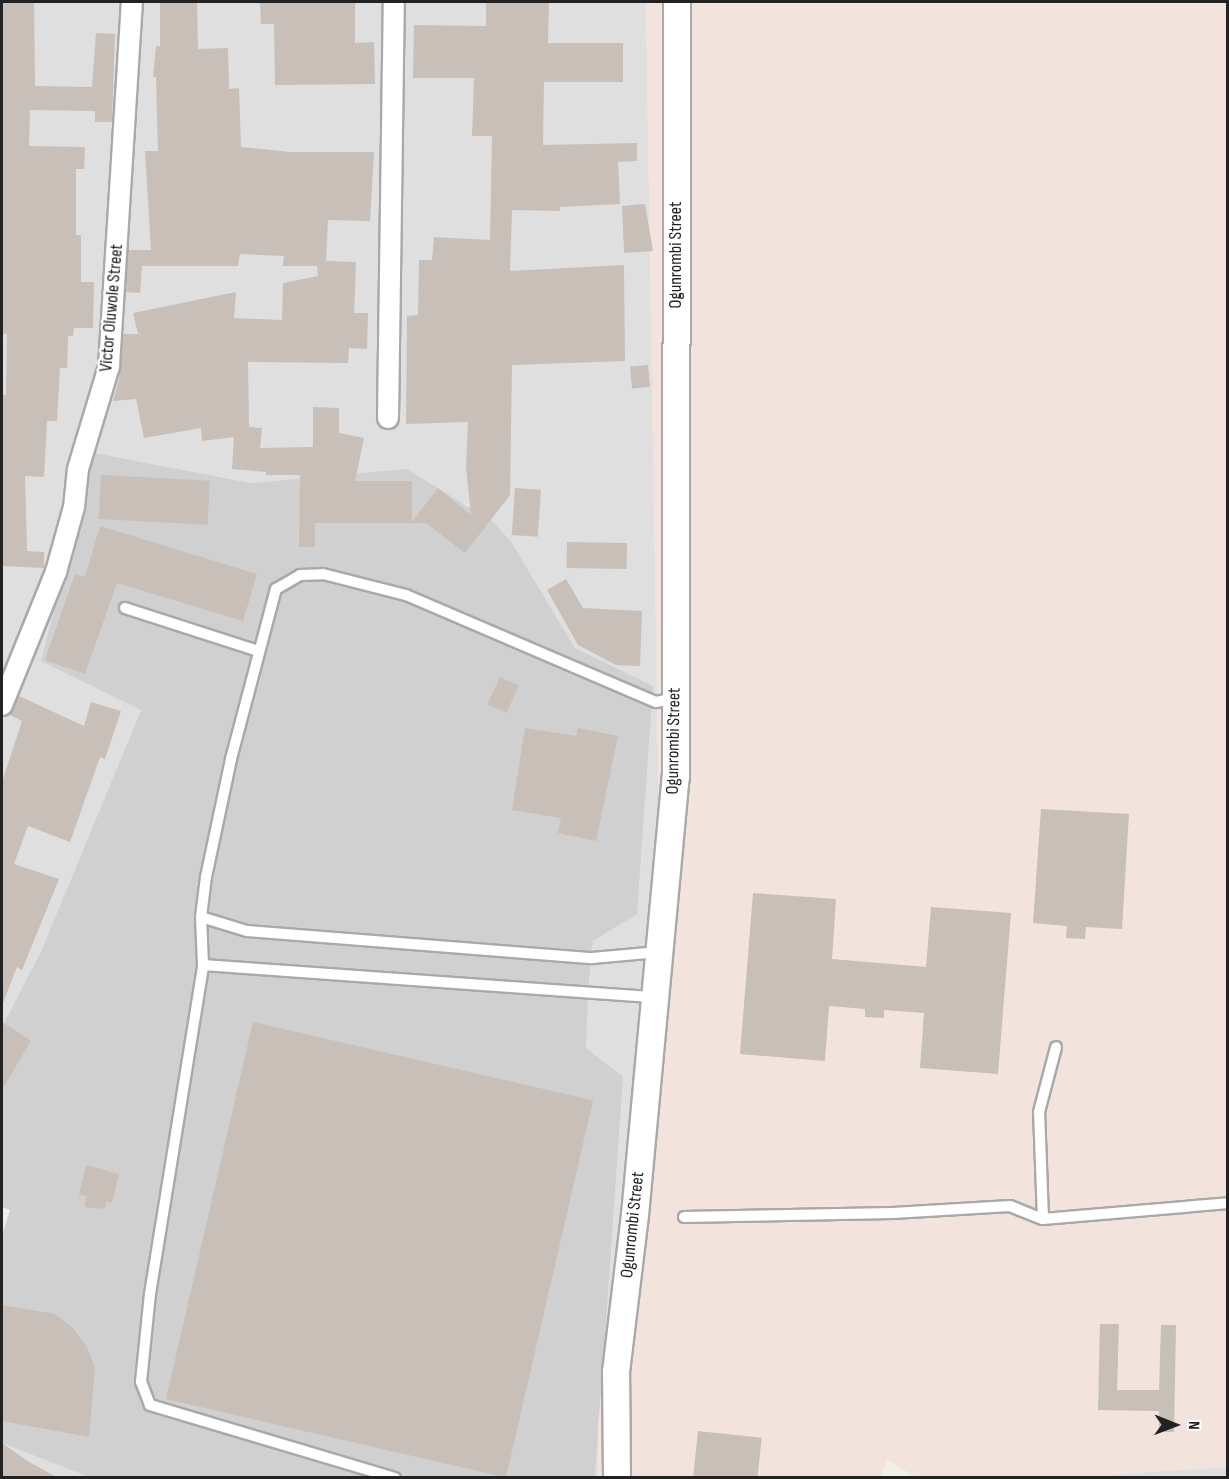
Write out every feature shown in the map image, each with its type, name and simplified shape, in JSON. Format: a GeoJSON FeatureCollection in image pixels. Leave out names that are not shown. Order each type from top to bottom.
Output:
{"type":"FeatureCollection","features":[{"type":"Feature","properties":{"kind":"street","name":"Victor Oluwole Street"},"geometry":{"type":"LineString","coordinates":[[2,705],[56,572],[74,507],[78,469],[109,366],[132,2]]}},
{"type":"Feature","properties":{"kind":"street"},"geometry":{"type":"LineString","coordinates":[[388,418],[394,2]]}},
{"type":"Feature","properties":{"kind":"street","name":"Ogunrombi Street"},"geometry":{"type":"LineString","coordinates":[[617,1478],[616,1372],[635,1215],[676,777],[677,2]]}},
{"type":"Feature","properties":{"kind":"lane"},"geometry":{"type":"LineString","coordinates":[[395,1478],[150,1405],[141,1382],[150,1294],[203,965],[201,917],[231,759],[276,589],[300,575],[323,574],[406,595],[656,702],[675,698]]}},
{"type":"Feature","properties":{"kind":"lane"},"geometry":{"type":"LineString","coordinates":[[125,608],[258,651]]}},
{"type":"Feature","properties":{"kind":"lane"},"geometry":{"type":"LineString","coordinates":[[201,917],[247,931],[592,958],[660,952]]}},
{"type":"Feature","properties":{"kind":"lane"},"geometry":{"type":"LineString","coordinates":[[203,965],[654,997]]}},
{"type":"Feature","properties":{"kind":"lane"},"geometry":{"type":"LineString","coordinates":[[1043,1219],[1039,1112],[1056,1047]]}},
{"type":"Feature","properties":{"kind":"lane"},"geometry":{"type":"LineString","coordinates":[[684,1217],[893,1213],[1010,1206],[1043,1219],[1227,1203]]}},
{"type":"Feature","properties":{"kind":"shaded area"},"geometry":{"type":"Polygon","coordinates":[[[2,2],[646,2],[659,819],[599,1423],[598,1477],[595,1477],[598,1425],[585,1048],[588,992],[593,941],[653,687],[575,648],[512,543],[466,504],[334,476],[251,483],[95,453],[141,710],[42,949],[2,1027],[2,2]]]}},
{"type":"Feature","properties":{"kind":"shaded area"},"geometry":{"type":"Polygon","coordinates":[[[646,2],[1227,2],[1227,1467],[1114,1474],[1113,1478],[918,1478],[887,1460],[881,1477],[598,1478],[598,1425],[659,819],[646,2]]]}},
{"type":"Feature","properties":{"kind":"shaded area"},"geometry":{"type":"Polygon","coordinates":[[[95,453],[251,483],[407,469],[493,522],[512,543],[575,648],[653,686],[637,914],[593,941],[588,992],[586,1048],[623,1077],[595,1477],[89,1477],[2,1443],[2,1236],[10,1210],[2,1207],[2,1027],[42,949],[141,710],[41,661],[95,453]]]}},
{"type":"Feature","properties":{"kind":"shaded area"},"geometry":{"type":"Polygon","coordinates":[[[2,1443],[28,1453],[89,1477],[2,1477],[2,1443]]]}},
{"type":"Feature","properties":{"kind":"shaded area"},"geometry":{"type":"Polygon","coordinates":[[[1227,1467],[1227,1477],[1114,1478],[1114,1474],[1227,1467]]]}},
{"type":"Feature","properties":{"kind":"building"},"geometry":{"type":"Polygon","coordinates":[[[2,2],[34,2],[35,86],[92,87],[96,33],[115,34],[112,122],[95,122],[95,111],[30,110],[29,146],[85,147],[84,169],[76,169],[76,235],[81,235],[81,282],[94,282],[93,328],[74,328],[73,336],[68,336],[67,368],[60,368],[57,421],[47,421],[44,477],[25,476],[27,551],[44,552],[44,568],[2,566],[2,395],[6,395],[7,334],[2,334],[2,2]]]}},
{"type":"Feature","properties":{"kind":"building"},"geometry":{"type":"Polygon","coordinates":[[[160,2],[197,2],[198,49],[228,48],[229,89],[239,88],[241,147],[290,152],[374,152],[370,221],[328,220],[326,261],[356,262],[354,313],[368,313],[367,349],[349,348],[348,363],[248,362],[249,427],[262,428],[260,448],[313,447],[313,407],[339,408],[339,433],[364,438],[355,481],[412,481],[412,522],[438,488],[471,515],[466,468],[468,422],[406,424],[407,316],[418,315],[419,260],[432,260],[434,237],[490,240],[492,136],[472,136],[474,78],[413,78],[414,25],[486,26],[486,2],[549,2],[548,43],[623,43],[623,82],[544,82],[543,145],[637,143],[637,161],[618,162],[620,204],[560,207],[560,211],[512,210],[510,271],[624,265],[625,361],[512,365],[510,495],[465,553],[426,523],[315,523],[315,547],[299,547],[300,475],[266,475],[266,472],[232,469],[234,437],[202,441],[201,428],[144,438],[136,399],[113,401],[119,380],[123,334],[138,334],[133,313],[236,292],[234,318],[282,320],[283,283],[318,276],[317,266],[283,266],[284,256],[240,254],[238,266],[142,266],[140,293],[126,292],[128,250],[151,250],[145,151],[158,151],[156,77],[153,77],[156,46],[160,46],[160,2]]]}},
{"type":"Feature","properties":{"kind":"building"},"geometry":{"type":"Polygon","coordinates":[[[260,2],[355,2],[355,43],[374,42],[375,84],[275,85],[274,24],[261,24],[260,2]]]}},
{"type":"Feature","properties":{"kind":"building"},"geometry":{"type":"Polygon","coordinates":[[[645,204],[653,251],[624,253],[622,206],[645,204]]]}},
{"type":"Feature","properties":{"kind":"building"},"geometry":{"type":"Polygon","coordinates":[[[648,365],[650,387],[632,388],[630,367],[648,365]]]}},
{"type":"Feature","properties":{"kind":"building"},"geometry":{"type":"Polygon","coordinates":[[[101,475],[210,481],[208,525],[99,519],[101,475]]]}},
{"type":"Feature","properties":{"kind":"building"},"geometry":{"type":"Polygon","coordinates":[[[515,488],[541,490],[538,537],[512,535],[515,488]]]}},
{"type":"Feature","properties":{"kind":"building"},"geometry":{"type":"Polygon","coordinates":[[[100,526],[257,574],[243,621],[117,583],[85,674],[45,660],[75,574],[85,577],[100,526]]]}},
{"type":"Feature","properties":{"kind":"building"},"geometry":{"type":"Polygon","coordinates":[[[567,542],[627,543],[627,569],[567,568],[567,542]]]}},
{"type":"Feature","properties":{"kind":"building"},"geometry":{"type":"Polygon","coordinates":[[[566,579],[583,608],[642,611],[640,666],[616,665],[578,645],[547,590],[566,579]]]}},
{"type":"Feature","properties":{"kind":"building"},"geometry":{"type":"Polygon","coordinates":[[[500,677],[519,686],[506,713],[487,704],[500,677]]]}},
{"type":"Feature","properties":{"kind":"building"},"geometry":{"type":"Polygon","coordinates":[[[19,696],[84,726],[91,702],[121,711],[105,759],[100,757],[70,842],[28,826],[14,864],[59,879],[22,970],[17,967],[3,1003],[2,782],[22,721],[10,715],[19,696]]]}},
{"type":"Feature","properties":{"kind":"building"},"geometry":{"type":"Polygon","coordinates":[[[525,728],[576,736],[578,728],[618,736],[596,841],[558,833],[561,818],[512,810],[525,728]]]}},
{"type":"Feature","properties":{"kind":"building"},"geometry":{"type":"Polygon","coordinates":[[[1041,809],[1129,814],[1122,929],[1086,927],[1085,939],[1066,938],[1067,926],[1033,923],[1041,809]]]}},
{"type":"Feature","properties":{"kind":"building"},"geometry":{"type":"Polygon","coordinates":[[[753,893],[836,899],[832,959],[926,967],[931,907],[1011,913],[998,1074],[920,1068],[924,1013],[884,1010],[884,1018],[865,1017],[865,1009],[829,1006],[825,1061],[740,1054],[753,893]]]}},
{"type":"Feature","properties":{"kind":"building"},"geometry":{"type":"Polygon","coordinates":[[[2,1022],[31,1041],[2,1090],[2,1022]]]}},
{"type":"Feature","properties":{"kind":"building"},"geometry":{"type":"Polygon","coordinates":[[[253,1022],[593,1101],[506,1478],[166,1399],[253,1022]]]}},
{"type":"Feature","properties":{"kind":"building"},"geometry":{"type":"Polygon","coordinates":[[[86,1165],[119,1174],[112,1203],[106,1201],[105,1209],[85,1207],[86,1196],[79,1195],[86,1165]]]}},
{"type":"Feature","properties":{"kind":"building"},"geometry":{"type":"Polygon","coordinates":[[[2,1305],[55,1314],[72,1327],[86,1346],[95,1367],[89,1437],[2,1421],[2,1305]]]}},
{"type":"Feature","properties":{"kind":"building"},"geometry":{"type":"Polygon","coordinates":[[[1100,1324],[1119,1324],[1117,1390],[1159,1390],[1161,1325],[1176,1325],[1174,1432],[1159,1432],[1159,1411],[1098,1410],[1100,1324]]]}},
{"type":"Feature","properties":{"kind":"building"},"geometry":{"type":"Polygon","coordinates":[[[698,1431],[762,1438],[757,1478],[693,1476],[698,1431]]]}},
{"type":"Feature","properties":{"kind":"building"},"geometry":{"type":"Polygon","coordinates":[[[2,1443],[26,1460],[58,1478],[2,1478],[2,1443]]]}}]}
